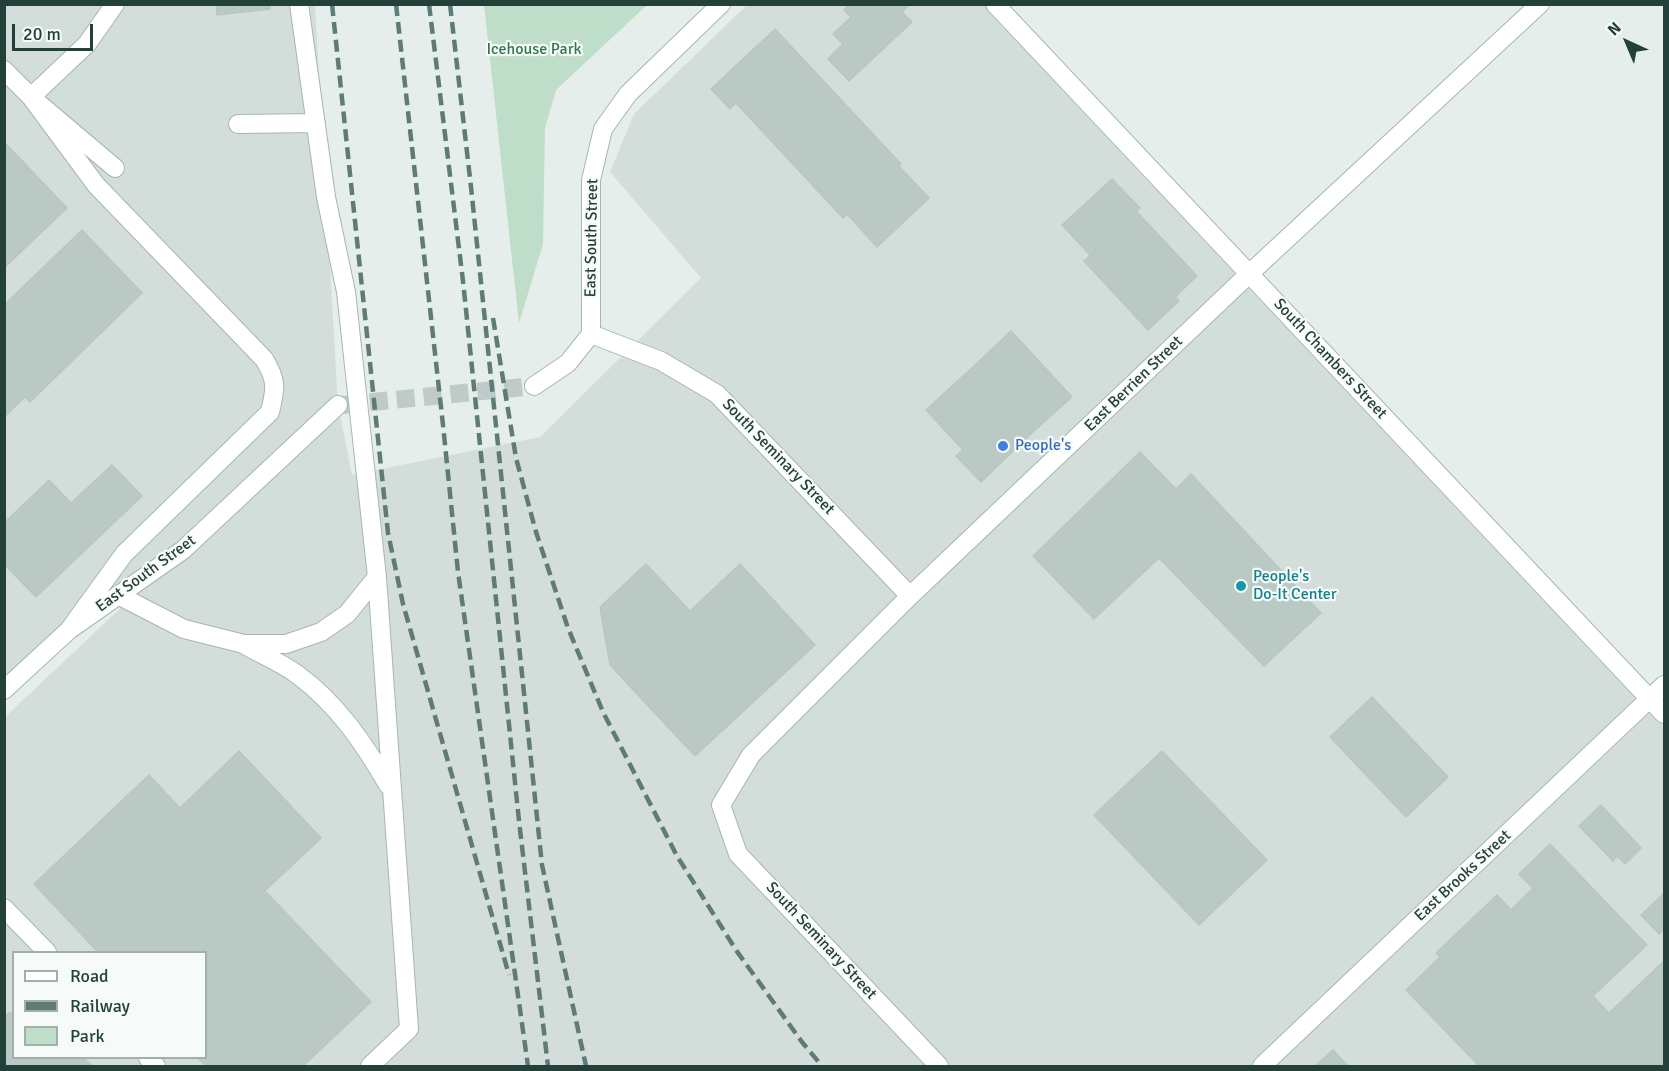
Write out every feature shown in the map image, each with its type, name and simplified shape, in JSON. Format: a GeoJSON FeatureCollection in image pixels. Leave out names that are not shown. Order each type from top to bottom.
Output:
{"type":"FeatureCollection","features":[{"type":"Feature","properties":{"kind":"street"},"geometry":{"type":"LineString","coordinates":[[32,97],[87,44],[116,4]]}},
{"type":"Feature","properties":{"kind":"street"},"geometry":{"type":"LineString","coordinates":[[299,4],[326,197],[346,292],[377,577],[409,1029],[370,1066]]}},
{"type":"Feature","properties":{"kind":"street","name":"East South Street"},"geometry":{"type":"LineString","coordinates":[[591,334],[591,180],[603,129],[628,94],[721,4]]}},
{"type":"Feature","properties":{"kind":"street","name":"South Chambers Street"},"geometry":{"type":"LineString","coordinates":[[995,4],[1665,714]]}},
{"type":"Feature","properties":{"kind":"street","name":"East Berrien Street"},"geometry":{"type":"LineString","coordinates":[[721,805],[751,755],[910,596],[1250,274],[1540,4]]}},
{"type":"Feature","properties":{"kind":"street"},"geometry":{"type":"LineString","coordinates":[[4,70],[115,168]]}},
{"type":"Feature","properties":{"kind":"street"},"geometry":{"type":"LineString","coordinates":[[32,97],[96,185],[264,359],[273,373],[275,392],[270,412],[124,554],[69,630]]}},
{"type":"Feature","properties":{"kind":"street"},"geometry":{"type":"LineString","coordinates":[[238,124],[316,123]]}},
{"type":"Feature","properties":{"kind":"street"},"geometry":{"type":"LineString","coordinates":[[534,386],[568,363],[591,334]]}},
{"type":"Feature","properties":{"kind":"street","name":"South Seminary Street"},"geometry":{"type":"LineString","coordinates":[[591,334],[661,361],[717,394],[910,596]]}},
{"type":"Feature","properties":{"kind":"street","name":"East South Street"},"geometry":{"type":"LineString","coordinates":[[4,690],[69,630],[183,550],[338,405]]}},
{"type":"Feature","properties":{"kind":"street"},"geometry":{"type":"LineString","coordinates":[[244,645],[286,644],[321,632],[347,614],[377,577]]}},
{"type":"Feature","properties":{"kind":"street"},"geometry":{"type":"LineString","coordinates":[[118,595],[184,629],[244,645],[297,674],[330,703],[355,732],[391,790]]}},
{"type":"Feature","properties":{"kind":"street","name":"East Brooks Street"},"geometry":{"type":"LineString","coordinates":[[1262,1066],[1665,685]]}},
{"type":"Feature","properties":{"kind":"street","name":"South Seminary Street"},"geometry":{"type":"LineString","coordinates":[[721,805],[738,854],[939,1066]]}},
{"type":"Feature","properties":{"kind":"street"},"geometry":{"type":"LineString","coordinates":[[4,908],[46,951]]}},
{"type":"Feature","properties":{"kind":"shaded area"},"geometry":{"type":"Polygon","coordinates":[[[5,5],[315,5],[338,405],[352,475],[540,437],[701,278],[610,172],[634,114],[747,5],[995,5],[1664,714],[1664,1066],[5,1066],[5,717],[178,554],[5,690],[5,5]]]}},
{"type":"Feature","properties":{"kind":"green space","name":"Icehouse Park"},"geometry":{"type":"Polygon","coordinates":[[[484,5],[647,5],[556,90],[545,128],[543,244],[519,323],[484,5]]]}},
{"type":"Feature","properties":{"kind":"building"},"geometry":{"type":"Polygon","coordinates":[[[216,4],[270,4],[270,9],[217,15],[216,4]]]}},
{"type":"Feature","properties":{"kind":"building"},"geometry":{"type":"Polygon","coordinates":[[[849,4],[910,4],[902,12],[912,22],[849,81],[828,59],[843,44],[833,34],[851,17],[844,10],[849,4]]]}},
{"type":"Feature","properties":{"kind":"building"},"geometry":{"type":"Polygon","coordinates":[[[775,29],[901,164],[899,166],[929,198],[877,247],[847,214],[843,218],[736,103],[730,109],[711,89],[775,29]]]}},
{"type":"Feature","properties":{"kind":"building"},"geometry":{"type":"Polygon","coordinates":[[[4,142],[29,168],[4,191],[4,142]]]}},
{"type":"Feature","properties":{"kind":"building"},"geometry":{"type":"Polygon","coordinates":[[[29,168],[67,208],[4,268],[4,191],[29,168]]]}},
{"type":"Feature","properties":{"kind":"building"},"geometry":{"type":"Polygon","coordinates":[[[1112,179],[1140,208],[1090,255],[1062,225],[1112,179]]]}},
{"type":"Feature","properties":{"kind":"building"},"geometry":{"type":"Polygon","coordinates":[[[1137,212],[1197,276],[1175,297],[1115,232],[1137,212]]]}},
{"type":"Feature","properties":{"kind":"building"},"geometry":{"type":"Polygon","coordinates":[[[82,230],[142,293],[30,402],[25,397],[4,417],[4,305],[82,230]]]}},
{"type":"Feature","properties":{"kind":"building"},"geometry":{"type":"Polygon","coordinates":[[[1115,232],[1179,301],[1148,330],[1084,261],[1115,232]]]}},
{"type":"Feature","properties":{"kind":"building"},"geometry":{"type":"Polygon","coordinates":[[[1011,331],[1072,397],[1034,431],[974,366],[1011,331]]]}},
{"type":"Feature","properties":{"kind":"building"},"geometry":{"type":"Polygon","coordinates":[[[974,366],[1010,405],[963,450],[926,410],[974,366]]]}},
{"type":"Feature","properties":{"kind":"building"},"geometry":{"type":"Polygon","coordinates":[[[1010,405],[1034,431],[981,482],[956,456],[1010,405]]]}},
{"type":"Feature","properties":{"kind":"building","name":"People's Do-It Center"},"geometry":{"type":"Polygon","coordinates":[[[1140,452],[1176,489],[1191,474],[1321,613],[1264,666],[1159,558],[1094,619],[1033,556],[1140,452]]]}},
{"type":"Feature","properties":{"kind":"building"},"geometry":{"type":"Polygon","coordinates":[[[112,465],[142,496],[36,597],[4,564],[4,523],[49,480],[71,503],[112,465]]]}},
{"type":"Feature","properties":{"kind":"building"},"geometry":{"type":"Polygon","coordinates":[[[646,564],[690,611],[740,564],[815,645],[695,756],[610,665],[600,607],[646,564]]]}},
{"type":"Feature","properties":{"kind":"building"},"geometry":{"type":"Polygon","coordinates":[[[1372,697],[1448,777],[1406,817],[1330,737],[1372,697]]]}},
{"type":"Feature","properties":{"kind":"building"},"geometry":{"type":"Polygon","coordinates":[[[239,751],[321,838],[201,951],[97,951],[34,884],[149,775],[180,808],[239,751]]]}},
{"type":"Feature","properties":{"kind":"building"},"geometry":{"type":"Polygon","coordinates":[[[1162,751],[1267,860],[1199,925],[1094,815],[1162,751]]]}},
{"type":"Feature","properties":{"kind":"building"},"geometry":{"type":"Polygon","coordinates":[[[1601,805],[1641,848],[1625,864],[1617,856],[1613,861],[1579,826],[1601,805]]]}},
{"type":"Feature","properties":{"kind":"building"},"geometry":{"type":"Polygon","coordinates":[[[1550,844],[1647,945],[1616,974],[1519,874],[1550,844]]]}},
{"type":"Feature","properties":{"kind":"building"},"geometry":{"type":"Polygon","coordinates":[[[1533,888],[1616,974],[1593,996],[1511,910],[1533,888]]]}},
{"type":"Feature","properties":{"kind":"building"},"geometry":{"type":"Polygon","coordinates":[[[265,891],[371,1002],[303,1066],[206,1066],[199,1059],[207,1059],[207,951],[201,951],[265,891]]]}},
{"type":"Feature","properties":{"kind":"building"},"geometry":{"type":"Polygon","coordinates":[[[1664,893],[1664,929],[1659,934],[1641,915],[1664,893]]]}},
{"type":"Feature","properties":{"kind":"building"},"geometry":{"type":"Polygon","coordinates":[[[1497,895],[1609,1013],[1554,1066],[1544,1066],[1436,953],[1497,895]]]}},
{"type":"Feature","properties":{"kind":"building"},"geometry":{"type":"Polygon","coordinates":[[[1440,957],[1544,1066],[1479,1066],[1406,990],[1440,957]]]}},
{"type":"Feature","properties":{"kind":"building"},"geometry":{"type":"Polygon","coordinates":[[[1664,961],[1664,1066],[1554,1066],[1609,1013],[1664,961]]]}},
{"type":"Feature","properties":{"kind":"building"},"geometry":{"type":"Polygon","coordinates":[[[10,1012],[12,1014],[12,1059],[85,1059],[92,1066],[4,1066],[4,1017],[10,1012]]]}},
{"type":"Feature","properties":{"kind":"building"},"geometry":{"type":"Polygon","coordinates":[[[1333,1050],[1348,1066],[1315,1066],[1333,1050]]]}},
{"type":"Feature","properties":{"kind":"tunnel"},"geometry":{"type":"LineString","coordinates":[[343,405],[534,386]]}},
{"type":"Feature","properties":{"kind":"railway"},"geometry":{"type":"LineString","coordinates":[[332,4],[388,533],[403,604],[509,975]]}},
{"type":"Feature","properties":{"kind":"railway"},"geometry":{"type":"LineString","coordinates":[[396,4],[458,572],[528,1066]]}},
{"type":"Feature","properties":{"kind":"railway"},"geometry":{"type":"LineString","coordinates":[[429,4],[463,281],[519,821],[548,1066]]}},
{"type":"Feature","properties":{"kind":"railway"},"geometry":{"type":"LineString","coordinates":[[450,4],[542,865],[586,1066]]}},
{"type":"Feature","properties":{"kind":"railway"},"geometry":{"type":"LineString","coordinates":[[493,318],[516,458],[536,532],[568,628],[603,712],[677,856],[736,950],[822,1066]]}},
{"type":"Feature","properties":{"kind":"place","name":"People's"},"geometry":{"type":"Point","coordinates":[1003,446]}},
{"type":"Feature","properties":{"kind":"place","name":"People's Do-It Center"},"geometry":{"type":"Point","coordinates":[1241,586]}}]}
